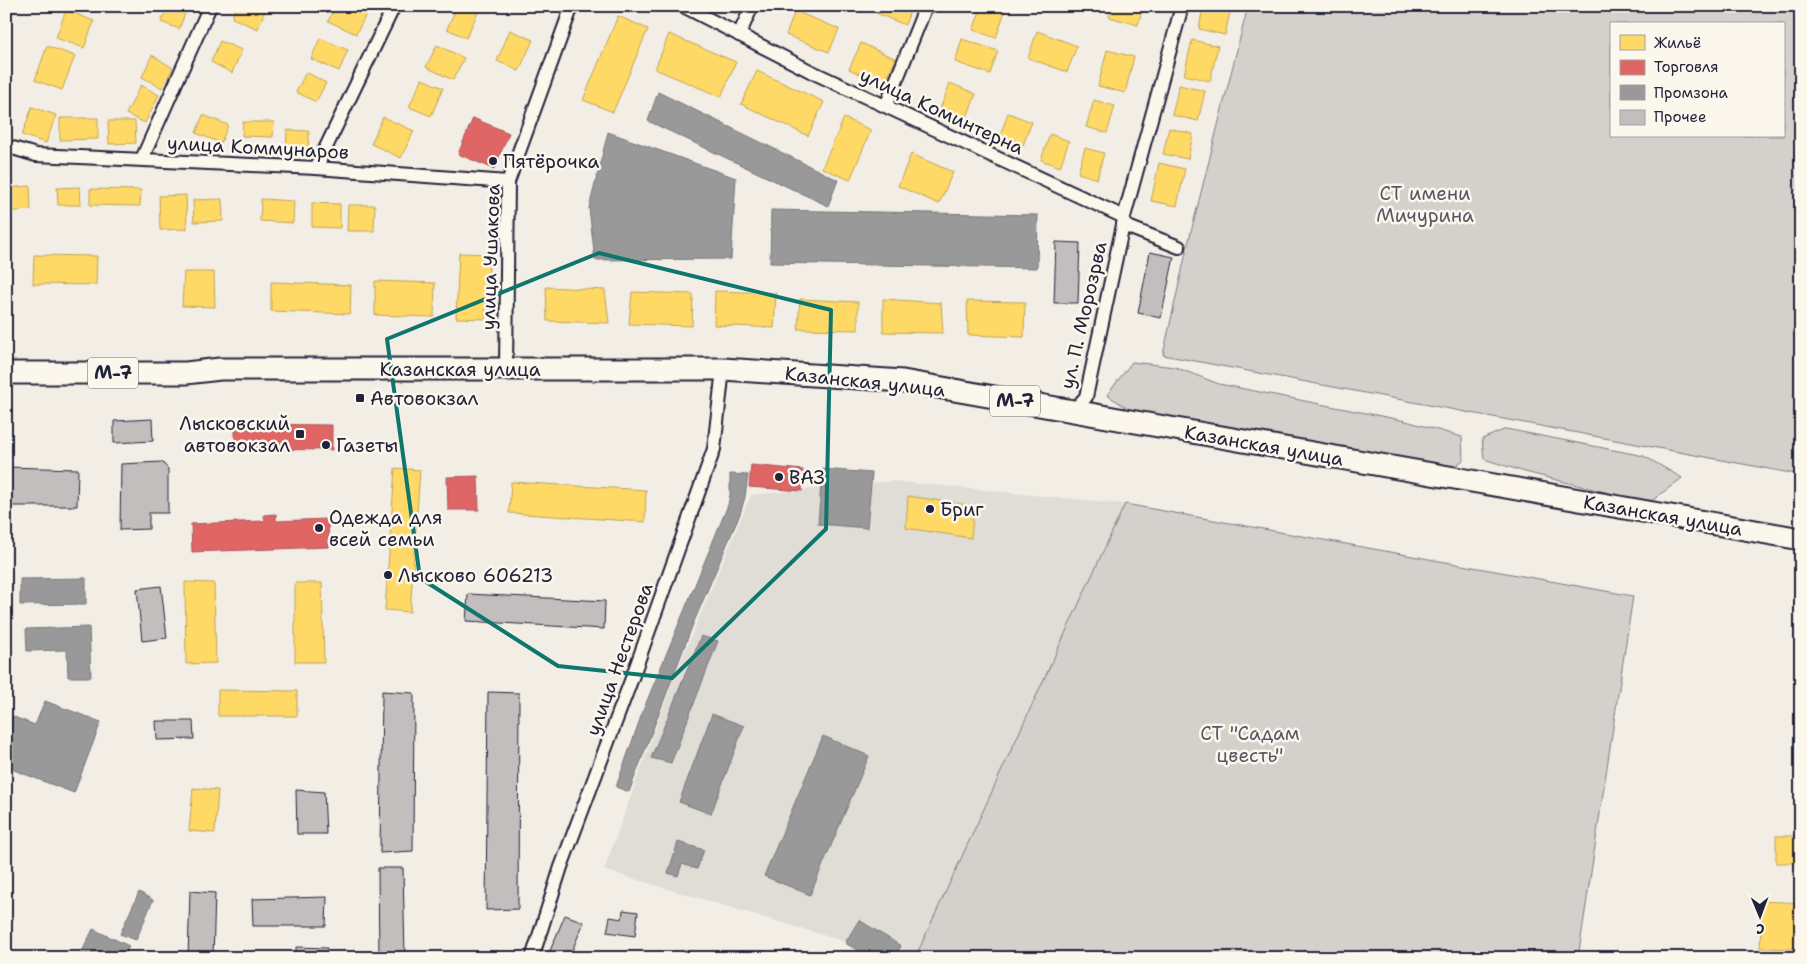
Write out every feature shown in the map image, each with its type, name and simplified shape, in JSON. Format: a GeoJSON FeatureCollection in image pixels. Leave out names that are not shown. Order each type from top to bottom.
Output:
{"type":"FeatureCollection","features":[{"type":"Feature","properties":{"kind":"highway","name":"Казанская улица"},"geometry":{"type":"LineString","coordinates":[[6,373],[186,374],[220,368],[723,369],[903,381],[1801,539]]}},
{"type":"Feature","properties":{"kind":"street"},"geometry":{"type":"LineString","coordinates":[[142,159],[210,6]]}},
{"type":"Feature","properties":{"kind":"street"},"geometry":{"type":"LineString","coordinates":[[316,168],[394,6]]}},
{"type":"Feature","properties":{"kind":"street","name":"улица Ушакова"},"geometry":{"type":"LineString","coordinates":[[506,369],[508,182],[572,6]]}},
{"type":"Feature","properties":{"kind":"street","name":"улица Коминтерна"},"geometry":{"type":"LineString","coordinates":[[683,6],[812,72],[1179,247]]}},
{"type":"Feature","properties":{"kind":"street"},"geometry":{"type":"LineString","coordinates":[[739,34],[752,6]]}},
{"type":"Feature","properties":{"kind":"street"},"geometry":{"type":"LineString","coordinates":[[886,106],[926,6]]}},
{"type":"Feature","properties":{"kind":"street","name":"ул. П. Морозрва"},"geometry":{"type":"LineString","coordinates":[[1073,411],[1086,397],[1123,221],[1182,6]]}},
{"type":"Feature","properties":{"kind":"street","name":"улица Коммунаров"},"geometry":{"type":"LineString","coordinates":[[6,146],[36,155],[316,168],[508,182]]}},
{"type":"Feature","properties":{"kind":"street","name":"улица Нестерова"},"geometry":{"type":"LineString","coordinates":[[532,958],[561,867],[632,678],[714,449],[723,369]]}},
{"type":"Feature","properties":{"kind":"highlighted area"},"geometry":{"type":"Polygon","coordinates":[[[599,253],[831,310],[826,529],[672,678],[558,666],[420,578],[387,339],[599,253]]]}},
{"type":"Feature","properties":{"kind":"shaded area"},"geometry":{"type":"Polygon","coordinates":[[[892,481],[1125,504],[915,958],[900,958],[604,870],[675,675],[751,495],[892,481]]]}},
{"type":"Feature","properties":{"kind":"green space","name":"СТ имени Мичурина"},"geometry":{"type":"Polygon","coordinates":[[[1248,6],[1801,6],[1801,475],[1163,355],[1187,248],[1248,6]]]}},
{"type":"Feature","properties":{"kind":"green space"},"geometry":{"type":"Polygon","coordinates":[[[1132,362],[1175,367],[1219,384],[1406,421],[1462,437],[1463,460],[1453,468],[1140,416],[1107,395],[1132,362]]]}},
{"type":"Feature","properties":{"kind":"green space"},"geometry":{"type":"Polygon","coordinates":[[[1506,429],[1644,456],[1682,478],[1649,503],[1525,472],[1484,459],[1482,439],[1506,429]]]}},
{"type":"Feature","properties":{"kind":"green space","name":"СТ \"Садам цвесть\""},"geometry":{"type":"Polygon","coordinates":[[[1125,504],[1633,596],[1578,958],[915,958],[1125,504]]]}},
{"type":"Feature","properties":{"kind":"building: Жильё"},"geometry":{"type":"Polygon","coordinates":[[[168,6],[188,6],[179,29],[161,22],[168,6]]]}},
{"type":"Feature","properties":{"kind":"building: Жильё"},"geometry":{"type":"Polygon","coordinates":[[[236,6],[257,6],[265,10],[258,29],[232,18],[236,6]]]}},
{"type":"Feature","properties":{"kind":"building: Жильё"},"geometry":{"type":"Polygon","coordinates":[[[336,6],[354,6],[367,13],[356,34],[328,21],[336,6]]]}},
{"type":"Feature","properties":{"kind":"building: Жильё"},"geometry":{"type":"Polygon","coordinates":[[[457,6],[472,6],[479,10],[466,38],[447,29],[457,6]]]}},
{"type":"Feature","properties":{"kind":"building: Жильё"},"geometry":{"type":"Polygon","coordinates":[[[718,6],[740,6],[737,14],[718,6]]]}},
{"type":"Feature","properties":{"kind":"building: Жильё"},"geometry":{"type":"Polygon","coordinates":[[[859,6],[912,6],[905,25],[859,6]]]}},
{"type":"Feature","properties":{"kind":"building: Жильё"},"geometry":{"type":"Polygon","coordinates":[[[982,6],[1006,8],[996,38],[973,30],[982,6]]]}},
{"type":"Feature","properties":{"kind":"building: Жильё"},"geometry":{"type":"Polygon","coordinates":[[[1075,6],[1093,6],[1091,13],[1075,6]]]}},
{"type":"Feature","properties":{"kind":"building: Жильё"},"geometry":{"type":"Polygon","coordinates":[[[1112,6],[1143,6],[1138,25],[1109,17],[1112,6]]]}},
{"type":"Feature","properties":{"kind":"building: Жильё"},"geometry":{"type":"Polygon","coordinates":[[[1203,6],[1231,7],[1225,35],[1199,29],[1203,6]]]}},
{"type":"Feature","properties":{"kind":"building: Жильё"},"geometry":{"type":"Polygon","coordinates":[[[66,10],[94,21],[84,48],[56,38],[66,10]]]}},
{"type":"Feature","properties":{"kind":"building: Жильё"},"geometry":{"type":"Polygon","coordinates":[[[795,11],[839,29],[829,52],[786,35],[795,11]]]}},
{"type":"Feature","properties":{"kind":"building: Жильё"},"geometry":{"type":"Polygon","coordinates":[[[618,16],[648,29],[613,112],[583,100],[618,16]]]}},
{"type":"Feature","properties":{"kind":"building: Жильё"},"geometry":{"type":"Polygon","coordinates":[[[510,30],[533,40],[519,71],[497,61],[510,30]]]}},
{"type":"Feature","properties":{"kind":"building: Жильё"},"geometry":{"type":"Polygon","coordinates":[[[1037,31],[1077,46],[1067,72],[1028,58],[1037,31]]]}},
{"type":"Feature","properties":{"kind":"building: Жильё"},"geometry":{"type":"Polygon","coordinates":[[[669,34],[736,62],[721,97],[655,69],[669,34]]]}},
{"type":"Feature","properties":{"kind":"building: Жильё"},"geometry":{"type":"Polygon","coordinates":[[[320,38],[348,50],[339,71],[311,59],[320,38]]]}},
{"type":"Feature","properties":{"kind":"building: Жильё"},"geometry":{"type":"Polygon","coordinates":[[[962,39],[998,51],[990,74],[955,62],[962,39]]]}},
{"type":"Feature","properties":{"kind":"building: Жильё"},"geometry":{"type":"Polygon","coordinates":[[[1192,40],[1218,46],[1210,81],[1184,75],[1192,40]]]}},
{"type":"Feature","properties":{"kind":"building: Жильё"},"geometry":{"type":"Polygon","coordinates":[[[220,41],[242,50],[232,73],[211,62],[220,41]]]}},
{"type":"Feature","properties":{"kind":"building: Жильё"},"geometry":{"type":"Polygon","coordinates":[[[861,43],[896,59],[884,85],[849,69],[861,43]]]}},
{"type":"Feature","properties":{"kind":"building: Жильё"},"geometry":{"type":"Polygon","coordinates":[[[437,45],[464,58],[453,80],[426,67],[437,45]]]}},
{"type":"Feature","properties":{"kind":"building: Жильё"},"geometry":{"type":"Polygon","coordinates":[[[47,46],[75,56],[62,90],[35,80],[47,46]]]}},
{"type":"Feature","properties":{"kind":"building: Жильё"},"geometry":{"type":"Polygon","coordinates":[[[1107,50],[1134,57],[1125,93],[1098,86],[1107,50]]]}},
{"type":"Feature","properties":{"kind":"building: Жильё"},"geometry":{"type":"Polygon","coordinates":[[[152,55],[173,68],[162,88],[142,77],[152,55]]]}},
{"type":"Feature","properties":{"kind":"building: Жильё"},"geometry":{"type":"Polygon","coordinates":[[[757,71],[824,102],[808,136],[741,104],[757,71]]]}},
{"type":"Feature","properties":{"kind":"building: Жильё"},"geometry":{"type":"Polygon","coordinates":[[[306,72],[326,83],[316,102],[296,92],[306,72]]]}},
{"type":"Feature","properties":{"kind":"building: Жильё"},"geometry":{"type":"Polygon","coordinates":[[[422,79],[443,88],[431,116],[409,107],[422,79]]]}},
{"type":"Feature","properties":{"kind":"building: Жильё"},"geometry":{"type":"Polygon","coordinates":[[[950,83],[976,94],[965,122],[939,112],[950,83]]]}},
{"type":"Feature","properties":{"kind":"building: Жильё"},"geometry":{"type":"Polygon","coordinates":[[[141,85],[159,95],[145,123],[126,114],[141,85]]]}},
{"type":"Feature","properties":{"kind":"building: Жильё"},"geometry":{"type":"Polygon","coordinates":[[[1179,85],[1205,91],[1198,121],[1172,115],[1179,85]]]}},
{"type":"Feature","properties":{"kind":"building: Жильё"},"geometry":{"type":"Polygon","coordinates":[[[1094,100],[1115,106],[1107,133],[1086,127],[1094,100]]]}},
{"type":"Feature","properties":{"kind":"building: Жильё"},"geometry":{"type":"Polygon","coordinates":[[[32,107],[56,115],[46,143],[22,135],[32,107]]]}},
{"type":"Feature","properties":{"kind":"building: Жильё"},"geometry":{"type":"Polygon","coordinates":[[[1008,113],[1032,122],[1023,145],[1000,136],[1008,113]]]}},
{"type":"Feature","properties":{"kind":"building: Жильё"},"geometry":{"type":"Polygon","coordinates":[[[203,115],[228,125],[221,143],[196,133],[203,115]]]}},
{"type":"Feature","properties":{"kind":"building: Жильё"},"geometry":{"type":"Polygon","coordinates":[[[383,117],[414,131],[401,158],[371,144],[383,117]]]}},
{"type":"Feature","properties":{"kind":"building: Жильё"},"geometry":{"type":"Polygon","coordinates":[[[60,118],[98,118],[98,139],[60,140],[60,118]]]}},
{"type":"Feature","properties":{"kind":"building: Жильё"},"geometry":{"type":"Polygon","coordinates":[[[844,118],[871,130],[850,180],[822,168],[844,118]]]}},
{"type":"Feature","properties":{"kind":"building: Жильё"},"geometry":{"type":"Polygon","coordinates":[[[108,121],[135,121],[136,143],[109,144],[108,121]]]}},
{"type":"Feature","properties":{"kind":"building: Жильё"},"geometry":{"type":"Polygon","coordinates":[[[243,122],[274,122],[273,137],[242,136],[243,122]]]}},
{"type":"Feature","properties":{"kind":"building: Жильё"},"geometry":{"type":"Polygon","coordinates":[[[1169,128],[1193,134],[1188,159],[1163,154],[1169,128]]]}},
{"type":"Feature","properties":{"kind":"building: Жильё"},"geometry":{"type":"Polygon","coordinates":[[[287,130],[309,131],[308,151],[286,150],[287,130]]]}},
{"type":"Feature","properties":{"kind":"building: Жильё"},"geometry":{"type":"Polygon","coordinates":[[[1050,134],[1069,141],[1060,167],[1041,160],[1050,134]]]}},
{"type":"Feature","properties":{"kind":"building: Жильё"},"geometry":{"type":"Polygon","coordinates":[[[1085,148],[1104,153],[1097,179],[1078,173],[1085,148]]]}},
{"type":"Feature","properties":{"kind":"building: Жильё"},"geometry":{"type":"Polygon","coordinates":[[[911,154],[953,172],[939,204],[898,186],[911,154]]]}},
{"type":"Feature","properties":{"kind":"building: Жильё"},"geometry":{"type":"Polygon","coordinates":[[[1159,163],[1185,169],[1177,206],[1151,201],[1159,163]]]}},
{"type":"Feature","properties":{"kind":"building: Жильё"},"geometry":{"type":"Polygon","coordinates":[[[30,186],[31,210],[6,212],[6,188],[30,186]]]}},
{"type":"Feature","properties":{"kind":"building: Жильё"},"geometry":{"type":"Polygon","coordinates":[[[80,187],[81,205],[58,205],[57,188],[80,187]]]}},
{"type":"Feature","properties":{"kind":"building: Жильё"},"geometry":{"type":"Polygon","coordinates":[[[90,189],[141,190],[140,206],[90,205],[90,189]]]}},
{"type":"Feature","properties":{"kind":"building: Жильё"},"geometry":{"type":"Polygon","coordinates":[[[186,195],[187,229],[160,230],[159,196],[186,195]]]}},
{"type":"Feature","properties":{"kind":"building: Жильё"},"geometry":{"type":"Polygon","coordinates":[[[222,199],[223,221],[194,222],[193,200],[222,199]]]}},
{"type":"Feature","properties":{"kind":"building: Жильё"},"geometry":{"type":"Polygon","coordinates":[[[261,199],[294,201],[293,223],[260,221],[261,199]]]}},
{"type":"Feature","properties":{"kind":"building: Жильё"},"geometry":{"type":"Polygon","coordinates":[[[312,203],[340,204],[340,228],[312,227],[312,203]]]}},
{"type":"Feature","properties":{"kind":"building: Жильё"},"geometry":{"type":"Polygon","coordinates":[[[348,205],[375,205],[374,231],[347,231],[348,205]]]}},
{"type":"Feature","properties":{"kind":"building: Жильё"},"geometry":{"type":"Polygon","coordinates":[[[459,253],[490,254],[485,319],[456,318],[459,253]]]}},
{"type":"Feature","properties":{"kind":"building: Жильё"},"geometry":{"type":"Polygon","coordinates":[[[34,255],[97,256],[96,285],[33,284],[34,255]]]}},
{"type":"Feature","properties":{"kind":"building: Жильё"},"geometry":{"type":"Polygon","coordinates":[[[184,272],[214,272],[215,307],[182,306],[184,272]]]}},
{"type":"Feature","properties":{"kind":"building: Жильё"},"geometry":{"type":"Polygon","coordinates":[[[375,281],[435,283],[434,317],[375,315],[375,281]]]}},
{"type":"Feature","properties":{"kind":"building: Жильё"},"geometry":{"type":"Polygon","coordinates":[[[271,282],[351,285],[350,314],[271,311],[271,282]]]}},
{"type":"Feature","properties":{"kind":"building: Жильё"},"geometry":{"type":"Polygon","coordinates":[[[546,287],[605,290],[609,323],[547,321],[546,287]]]}},
{"type":"Feature","properties":{"kind":"building: Жильё"},"geometry":{"type":"Polygon","coordinates":[[[715,291],[776,293],[774,328],[714,325],[715,291]]]}},
{"type":"Feature","properties":{"kind":"building: Жильё"},"geometry":{"type":"Polygon","coordinates":[[[632,292],[693,294],[692,326],[629,324],[632,292]]]}},
{"type":"Feature","properties":{"kind":"building: Жильё"},"geometry":{"type":"Polygon","coordinates":[[[800,299],[858,302],[858,330],[798,329],[800,299]]]}},
{"type":"Feature","properties":{"kind":"building: Жильё"},"geometry":{"type":"Polygon","coordinates":[[[883,299],[941,303],[943,333],[883,332],[883,299]]]}},
{"type":"Feature","properties":{"kind":"building: Жильё"},"geometry":{"type":"Polygon","coordinates":[[[967,301],[1025,302],[1024,337],[968,335],[967,301]]]}},
{"type":"Feature","properties":{"kind":"building: Жильё"},"geometry":{"type":"Polygon","coordinates":[[[395,468],[420,470],[410,612],[385,610],[395,468]]]}},
{"type":"Feature","properties":{"kind":"building: Жильё"},"geometry":{"type":"Polygon","coordinates":[[[511,482],[646,490],[645,522],[509,513],[511,482]]]}},
{"type":"Feature","properties":{"kind":"building: Жильё"},"geometry":{"type":"Polygon","coordinates":[[[908,496],[974,506],[971,538],[906,528],[908,496]]]}},
{"type":"Feature","properties":{"kind":"building: Жильё"},"geometry":{"type":"Polygon","coordinates":[[[185,582],[214,583],[216,663],[186,664],[185,582]]]}},
{"type":"Feature","properties":{"kind":"building: Жильё"},"geometry":{"type":"Polygon","coordinates":[[[295,583],[322,583],[324,662],[295,662],[295,583]]]}},
{"type":"Feature","properties":{"kind":"building: Жильё"},"geometry":{"type":"Polygon","coordinates":[[[218,690],[297,691],[297,716],[218,716],[218,690]]]}},
{"type":"Feature","properties":{"kind":"building: Жильё"},"geometry":{"type":"Polygon","coordinates":[[[193,788],[218,790],[215,833],[189,831],[193,788]]]}},
{"type":"Feature","properties":{"kind":"building: Жильё"},"geometry":{"type":"Polygon","coordinates":[[[1776,836],[1801,836],[1801,863],[1776,863],[1776,836]]]}},
{"type":"Feature","properties":{"kind":"building: Жильё"},"geometry":{"type":"Polygon","coordinates":[[[1762,901],[1801,903],[1801,949],[1760,948],[1762,901]]]}},
{"type":"Feature","properties":{"kind":"building: Торговля"},"geometry":{"type":"Polygon","coordinates":[[[473,118],[509,133],[494,169],[458,154],[473,118]]]}},
{"type":"Feature","properties":{"kind":"building: Торговля"},"geometry":{"type":"Polygon","coordinates":[[[235,424],[332,425],[332,450],[235,449],[235,424]]]}},
{"type":"Feature","properties":{"kind":"building: Торговля"},"geometry":{"type":"Polygon","coordinates":[[[751,465],[803,470],[802,491],[749,487],[751,465]]]}},
{"type":"Feature","properties":{"kind":"building: Торговля"},"geometry":{"type":"Polygon","coordinates":[[[478,476],[479,510],[448,510],[447,477],[478,476]]]}},
{"type":"Feature","properties":{"kind":"building: Торговля"},"geometry":{"type":"Polygon","coordinates":[[[276,514],[276,521],[328,519],[329,547],[192,552],[191,524],[265,521],[264,515],[276,514]]]}},
{"type":"Feature","properties":{"kind":"building: Промзона"},"geometry":{"type":"Polygon","coordinates":[[[658,92],[838,180],[828,206],[648,121],[658,92]]]}},
{"type":"Feature","properties":{"kind":"building: Промзона"},"geometry":{"type":"Polygon","coordinates":[[[608,132],[736,178],[731,259],[595,260],[589,208],[608,132]]]}},
{"type":"Feature","properties":{"kind":"building: Промзона"},"geometry":{"type":"Polygon","coordinates":[[[771,210],[1038,215],[1037,268],[770,263],[771,210]]]}},
{"type":"Feature","properties":{"kind":"building: Промзона"},"geometry":{"type":"Polygon","coordinates":[[[822,469],[872,473],[867,528],[818,524],[822,469]]]}},
{"type":"Feature","properties":{"kind":"building: Промзона"},"geometry":{"type":"Polygon","coordinates":[[[730,474],[748,475],[740,514],[693,624],[629,792],[616,787],[644,708],[728,505],[730,474]]]}},
{"type":"Feature","properties":{"kind":"building: Промзона"},"geometry":{"type":"Polygon","coordinates":[[[86,578],[86,604],[20,605],[20,579],[86,578]]]}},
{"type":"Feature","properties":{"kind":"building: Промзона"},"geometry":{"type":"Polygon","coordinates":[[[89,627],[91,677],[68,677],[67,650],[27,651],[26,629],[89,627]]]}},
{"type":"Feature","properties":{"kind":"building: Промзона"},"geometry":{"type":"Polygon","coordinates":[[[701,636],[718,641],[671,763],[651,758],[701,636]]]}},
{"type":"Feature","properties":{"kind":"building: Промзона"},"geometry":{"type":"Polygon","coordinates":[[[45,701],[101,722],[74,793],[6,767],[6,714],[35,725],[45,701]]]}},
{"type":"Feature","properties":{"kind":"building: Промзона"},"geometry":{"type":"Polygon","coordinates":[[[712,714],[744,726],[711,814],[679,802],[712,714]]]}},
{"type":"Feature","properties":{"kind":"building: Промзона"},"geometry":{"type":"Polygon","coordinates":[[[823,736],[869,756],[810,895],[764,876],[823,736]]]}},
{"type":"Feature","properties":{"kind":"building: Промзона"},"geometry":{"type":"Polygon","coordinates":[[[678,842],[704,850],[697,869],[682,864],[678,876],[668,873],[678,842]]]}},
{"type":"Feature","properties":{"kind":"building: Промзона"},"geometry":{"type":"Polygon","coordinates":[[[139,892],[153,900],[136,940],[120,934],[139,892]]]}},
{"type":"Feature","properties":{"kind":"building: Промзона"},"geometry":{"type":"Polygon","coordinates":[[[859,920],[901,946],[894,958],[871,958],[845,943],[859,920]]]}},
{"type":"Feature","properties":{"kind":"building: Промзона"},"geometry":{"type":"Polygon","coordinates":[[[93,929],[129,946],[124,958],[79,958],[93,929]]]}},
{"type":"Feature","properties":{"kind":"building: Промзона"},"geometry":{"type":"Polygon","coordinates":[[[6,941],[12,944],[6,955],[6,941]]]}},
{"type":"Feature","properties":{"kind":"building: Прочее"},"geometry":{"type":"Polygon","coordinates":[[[1056,242],[1080,243],[1078,303],[1054,303],[1056,242]]]}},
{"type":"Feature","properties":{"kind":"building: Прочее"},"geometry":{"type":"Polygon","coordinates":[[[1150,252],[1174,257],[1161,318],[1138,313],[1150,252]]]}},
{"type":"Feature","properties":{"kind":"building: Прочее"},"geometry":{"type":"Polygon","coordinates":[[[152,419],[153,441],[114,443],[114,421],[152,419]]]}},
{"type":"Feature","properties":{"kind":"building: Прочее"},"geometry":{"type":"Polygon","coordinates":[[[162,462],[168,469],[168,513],[149,513],[149,529],[120,530],[121,464],[162,462]]]}},
{"type":"Feature","properties":{"kind":"building: Прочее"},"geometry":{"type":"Polygon","coordinates":[[[6,467],[78,469],[77,506],[6,506],[6,467]]]}},
{"type":"Feature","properties":{"kind":"building: Прочее"},"geometry":{"type":"Polygon","coordinates":[[[161,586],[167,638],[142,641],[137,589],[161,586]]]}},
{"type":"Feature","properties":{"kind":"building: Прочее"},"geometry":{"type":"Polygon","coordinates":[[[468,594],[605,601],[604,629],[466,621],[468,594]]]}},
{"type":"Feature","properties":{"kind":"building: Прочее"},"geometry":{"type":"Polygon","coordinates":[[[382,691],[414,693],[413,851],[380,853],[382,691]]]}},
{"type":"Feature","properties":{"kind":"building: Прочее"},"geometry":{"type":"Polygon","coordinates":[[[488,692],[519,693],[518,909],[486,910],[488,692]]]}},
{"type":"Feature","properties":{"kind":"building: Прочее"},"geometry":{"type":"Polygon","coordinates":[[[156,721],[193,721],[194,739],[157,740],[156,721]]]}},
{"type":"Feature","properties":{"kind":"building: Прочее"},"geometry":{"type":"Polygon","coordinates":[[[296,790],[324,792],[326,834],[297,834],[296,790]]]}},
{"type":"Feature","properties":{"kind":"building: Прочее"},"geometry":{"type":"Polygon","coordinates":[[[378,868],[403,868],[405,958],[379,958],[378,868]]]}},
{"type":"Feature","properties":{"kind":"building: Прочее"},"geometry":{"type":"Polygon","coordinates":[[[190,891],[215,893],[213,958],[188,958],[190,891]]]}},
{"type":"Feature","properties":{"kind":"building: Прочее"},"geometry":{"type":"Polygon","coordinates":[[[327,897],[326,926],[253,926],[252,899],[327,897]]]}},
{"type":"Feature","properties":{"kind":"building: Прочее"},"geometry":{"type":"Polygon","coordinates":[[[623,910],[638,912],[635,936],[607,932],[610,917],[622,919],[623,910]]]}},
{"type":"Feature","properties":{"kind":"building: Прочее"},"geometry":{"type":"Polygon","coordinates":[[[565,915],[584,922],[569,958],[547,958],[565,915]]]}},
{"type":"Feature","properties":{"kind":"building: Прочее"},"geometry":{"type":"Polygon","coordinates":[[[296,947],[327,948],[327,958],[296,958],[296,947]]]}},
{"type":"Feature","properties":{"kind":"place","name":"Пятёрочка"},"geometry":{"type":"Point","coordinates":[493,161]}},
{"type":"Feature","properties":{"kind":"place","name":"Автовокзал"},"geometry":{"type":"Point","coordinates":[360,398]}},
{"type":"Feature","properties":{"kind":"place","name":"Лысковский автовокзал"},"geometry":{"type":"Point","coordinates":[300,434]}},
{"type":"Feature","properties":{"kind":"place","name":"Газеты"},"geometry":{"type":"Point","coordinates":[326,445]}},
{"type":"Feature","properties":{"kind":"place","name":"ВАЗ"},"geometry":{"type":"Point","coordinates":[779,477]}},
{"type":"Feature","properties":{"kind":"place","name":"Бриг"},"geometry":{"type":"Point","coordinates":[930,509]}},
{"type":"Feature","properties":{"kind":"place","name":"Одежда для всей семьи"},"geometry":{"type":"Point","coordinates":[319,528]}},
{"type":"Feature","properties":{"kind":"place","name":"Лысково 606213"},"geometry":{"type":"Point","coordinates":[388,575]}}]}
